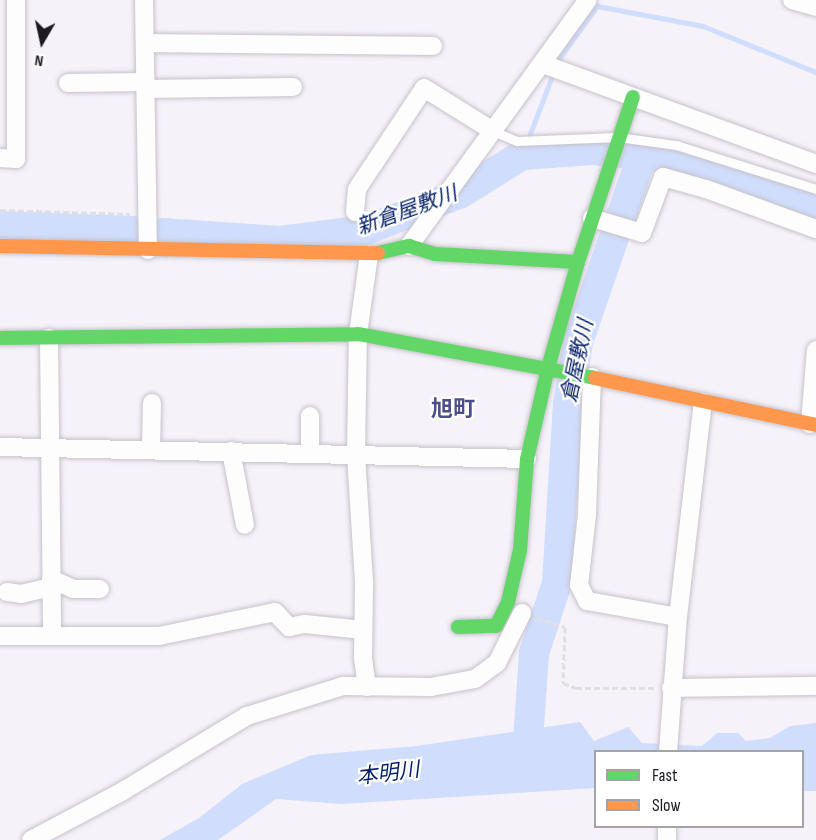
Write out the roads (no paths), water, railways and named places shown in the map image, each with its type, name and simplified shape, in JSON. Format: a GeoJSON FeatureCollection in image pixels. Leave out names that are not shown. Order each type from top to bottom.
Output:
{"type":"FeatureCollection","features":[{"type":"Feature","properties":{"kind":"street"},"geometry":{"type":"LineString","coordinates":[[144,0],[148,250]]}},
{"type":"Feature","properties":{"kind":"street"},"geometry":{"type":"LineString","coordinates":[[409,246],[426,228],[588,0]]}},
{"type":"Feature","properties":{"kind":"street"},"geometry":{"type":"LineString","coordinates":[[792,0],[816,7]]}},
{"type":"Feature","properties":{"kind":"street"},"geometry":{"type":"LineString","coordinates":[[0,158],[16,159],[11,7]]}},
{"type":"Feature","properties":{"kind":"street"},"geometry":{"type":"LineString","coordinates":[[146,44],[433,46]]}},
{"type":"Feature","properties":{"kind":"street"},"geometry":{"type":"LineString","coordinates":[[543,64],[816,164]]}},
{"type":"Feature","properties":{"kind":"street"},"geometry":{"type":"LineString","coordinates":[[68,83],[293,87]]}},
{"type":"Feature","properties":{"kind":"street"},"geometry":{"type":"LineString","coordinates":[[355,212],[357,189],[424,88],[493,131]]}},
{"type":"Feature","properties":{"kind":"street"},"geometry":{"type":"LineString","coordinates":[[458,627],[496,626],[508,602],[520,550],[527,459],[553,369],[578,262],[598,220],[608,167],[633,97]]}},
{"type":"Feature","properties":{"kind":"street"},"geometry":{"type":"LineString","coordinates":[[598,220],[642,232],[663,177],[706,189],[816,229]]}},
{"type":"Feature","properties":{"kind":"street"},"geometry":{"type":"LineString","coordinates":[[0,246],[369,255],[409,246],[435,254],[578,262]]}},
{"type":"Feature","properties":{"kind":"street"},"geometry":{"type":"LineString","coordinates":[[367,687],[356,455],[358,334],[369,255]]}},
{"type":"Feature","properties":{"kind":"street"},"geometry":{"type":"LineString","coordinates":[[0,338],[358,334],[553,369],[813,424],[816,350]]}},
{"type":"Feature","properties":{"kind":"street"},"geometry":{"type":"LineString","coordinates":[[49,338],[49,446],[41,523],[51,583],[52,635]]}},
{"type":"Feature","properties":{"kind":"street"},"geometry":{"type":"LineString","coordinates":[[587,376],[587,515],[579,585],[587,601],[678,617]]}},
{"type":"Feature","properties":{"kind":"street"},"geometry":{"type":"LineString","coordinates":[[668,750],[669,711],[678,617],[704,402]]}},
{"type":"Feature","properties":{"kind":"street"},"geometry":{"type":"LineString","coordinates":[[151,449],[152,403]]}},
{"type":"Feature","properties":{"kind":"street"},"geometry":{"type":"LineString","coordinates":[[310,416],[310,453]]}},
{"type":"Feature","properties":{"kind":"street"},"geometry":{"type":"LineString","coordinates":[[0,447],[49,446],[527,459]]}},
{"type":"Feature","properties":{"kind":"street"},"geometry":{"type":"LineString","coordinates":[[231,451],[245,525]]}},
{"type":"Feature","properties":{"kind":"street"},"geometry":{"type":"LineString","coordinates":[[7,592],[21,594],[51,583],[73,589],[100,589]]}},
{"type":"Feature","properties":{"kind":"street"},"geometry":{"type":"LineString","coordinates":[[0,636],[159,636],[275,612],[289,627],[305,624],[363,630]]}},
{"type":"Feature","properties":{"kind":"street"},"geometry":{"type":"LineString","coordinates":[[31,840],[123,791],[248,716],[343,686],[431,687],[475,679],[497,663],[522,613]]}},
{"type":"Feature","properties":{"kind":"street"},"geometry":{"type":"LineString","coordinates":[[671,688],[816,686]]}},
{"type":"Feature","properties":{"kind":"lane"},"geometry":{"type":"LineString","coordinates":[[493,131],[517,141],[618,137],[676,145],[816,189]]}},
{"type":"Feature","properties":{"kind":"water","name":"本明川"},"geometry":{"type":"Polygon","coordinates":[[[580,722],[594,741],[628,727],[642,743],[702,746],[717,733],[738,733],[746,741],[770,738],[790,726],[816,723],[816,791],[804,791],[804,750],[594,750],[594,788],[342,804],[276,799],[218,840],[160,840],[199,818],[242,784],[311,755],[416,746],[580,722]]]}},
{"type":"Feature","properties":{"kind":"waterway"},"geometry":{"type":"LineString","coordinates":[[522,155],[558,60],[597,6],[703,26],[816,72]]}},
{"type":"Feature","properties":{"kind":"waterway","name":"新倉屋敷川"},"geometry":{"type":"LineString","coordinates":[[163,233],[280,241],[366,230],[461,193],[522,155],[593,150],[683,159],[816,205]]}},
{"type":"Feature","properties":{"kind":"waterway","name":"倉屋敷川"},"geometry":{"type":"LineString","coordinates":[[527,756],[534,653],[557,583],[568,404],[578,342],[643,153]]}},
{"type":"Feature","properties":{"kind":"waterway","name":"新倉屋敷川"},"geometry":{"type":"LineString","coordinates":[[0,226],[134,231]]}},
{"type":"Feature","properties":{"kind":"district","name":"旭町"},"geometry":{"type":"Point","coordinates":[453,410]}}]}
